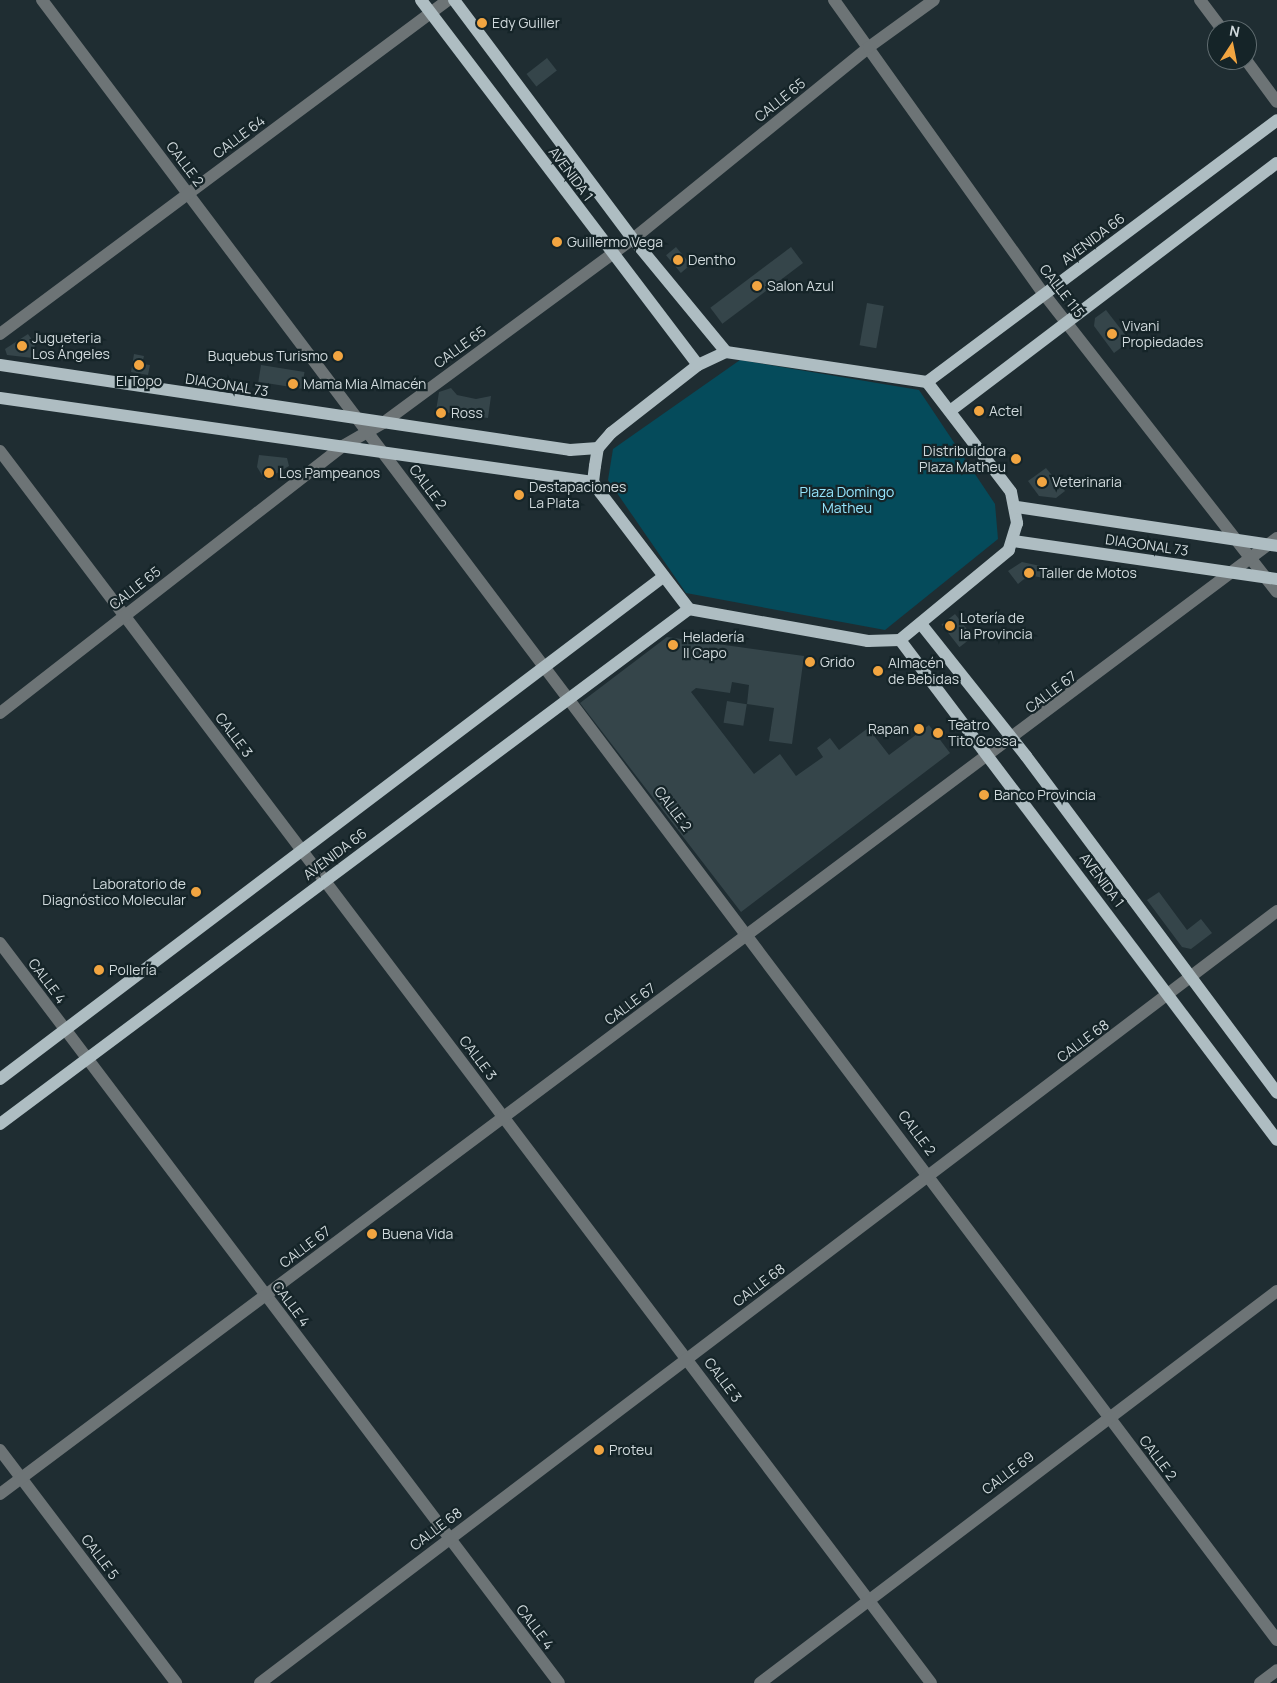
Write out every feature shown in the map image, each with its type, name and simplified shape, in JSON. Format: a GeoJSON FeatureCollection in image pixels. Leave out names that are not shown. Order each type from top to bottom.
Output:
{"type":"FeatureCollection","features":[{"type":"Feature","properties":{"kind":"main road","name":"AVENIDA 1"},"geometry":{"type":"LineString","coordinates":[[421,0],[698,365]]}},
{"type":"Feature","properties":{"kind":"main road","name":"AVENIDA 1"},"geometry":{"type":"LineString","coordinates":[[454,0],[633,239],[726,352]]}},
{"type":"Feature","properties":{"kind":"main road","name":"AVENIDA 66"},"geometry":{"type":"LineString","coordinates":[[927,382],[1277,120]]}},
{"type":"Feature","properties":{"kind":"main road"},"geometry":{"type":"LineString","coordinates":[[950,411],[1277,163]]}},
{"type":"Feature","properties":{"kind":"main road"},"geometry":{"type":"LineString","coordinates":[[726,352],[927,382],[950,411],[1017,506],[1013,541],[1001,560],[900,640],[868,641],[689,609],[593,482],[598,448],[611,433],[698,365],[726,352]]}},
{"type":"Feature","properties":{"kind":"main road","name":"DIAGONAL 73"},"geometry":{"type":"LineString","coordinates":[[0,366],[570,450],[598,448]]}},
{"type":"Feature","properties":{"kind":"main road"},"geometry":{"type":"LineString","coordinates":[[0,398],[593,482]]}},
{"type":"Feature","properties":{"kind":"main road","name":"DIAGONAL 73"},"geometry":{"type":"LineString","coordinates":[[1017,506],[1274,543]]}},
{"type":"Feature","properties":{"kind":"main road","name":"DIAGONAL 73"},"geometry":{"type":"LineString","coordinates":[[1013,541],[1272,578]]}},
{"type":"Feature","properties":{"kind":"main road","name":"AVENIDA 66"},"geometry":{"type":"LineString","coordinates":[[0,1079],[663,577]]}},
{"type":"Feature","properties":{"kind":"main road","name":"AVENIDA 66"},"geometry":{"type":"LineString","coordinates":[[0,1124],[689,609]]}},
{"type":"Feature","properties":{"kind":"main road","name":"AVENIDA 1"},"geometry":{"type":"LineString","coordinates":[[921,624],[1014,739],[1188,976],[1277,1093]]}},
{"type":"Feature","properties":{"kind":"main road","name":"AVENIDA 1"},"geometry":{"type":"LineString","coordinates":[[900,640],[990,756],[1277,1140]]}},
{"type":"Feature","properties":{"kind":"street","name":"CALLE 2"},"geometry":{"type":"LineString","coordinates":[[42,0],[189,194],[354,419],[382,452],[546,666],[930,1174],[1108,1417],[1277,1640]]}},
{"type":"Feature","properties":{"kind":"street","name":"CALLE 64"},"geometry":{"type":"LineString","coordinates":[[0,334],[448,0]]}},
{"type":"Feature","properties":{"kind":"street","name":"CALLE 115"},"geometry":{"type":"LineString","coordinates":[[834,0],[1044,294],[1251,558],[1272,578],[1277,592]]}},
{"type":"Feature","properties":{"kind":"street","name":"CALLE 65"},"geometry":{"type":"LineString","coordinates":[[0,713],[343,446],[382,423],[633,239],[869,47],[934,0]]}},
{"type":"Feature","properties":{"kind":"street"},"geometry":{"type":"LineString","coordinates":[[1200,0],[1215,20]]}},
{"type":"Feature","properties":{"kind":"street"},"geometry":{"type":"LineString","coordinates":[[1253,70],[1277,102]]}},
{"type":"Feature","properties":{"kind":"street","name":"CALLE 3"},"geometry":{"type":"LineString","coordinates":[[0,451],[931,1683]]}},
{"type":"Feature","properties":{"kind":"street","name":"CALLE 67"},"geometry":{"type":"LineString","coordinates":[[0,1494],[748,934],[1014,739],[1232,572],[1274,543]]}},
{"type":"Feature","properties":{"kind":"street","name":"CALLE 68"},"geometry":{"type":"LineString","coordinates":[[260,1683],[449,1538],[1169,995],[1188,976],[1277,910]]}},
{"type":"Feature","properties":{"kind":"street","name":"CALLE 4"},"geometry":{"type":"LineString","coordinates":[[0,943],[559,1683]]}},
{"type":"Feature","properties":{"kind":"street","name":"CALLE 69"},"geometry":{"type":"LineString","coordinates":[[760,1683],[867,1598],[1277,1291]]}},
{"type":"Feature","properties":{"kind":"street","name":"CALLE 5"},"geometry":{"type":"LineString","coordinates":[[0,1450],[176,1683]]}},
{"type":"Feature","properties":{"kind":"street"},"geometry":{"type":"LineString","coordinates":[[1260,1683],[1277,1670]]}},
{"type":"Feature","properties":{"kind":"green space","name":"Plaza Domingo Matheu"},"geometry":{"type":"Polygon","coordinates":[[[740,360],[919,390],[995,504],[998,539],[885,630],[686,593],[608,480],[613,449],[740,360]]]}},
{"type":"Feature","properties":{"kind":"building"},"geometry":{"type":"Polygon","coordinates":[[[547,58],[557,71],[536,87],[527,74],[547,58]]]}},
{"type":"Feature","properties":{"kind":"building","name":"Dentho"},"geometry":{"type":"Polygon","coordinates":[[[676,247],[691,265],[681,273],[666,255],[676,247]]]}},
{"type":"Feature","properties":{"kind":"building","name":"Salon Azul"},"geometry":{"type":"Polygon","coordinates":[[[791,247],[803,263],[722,324],[710,308],[791,247]]]}},
{"type":"Feature","properties":{"kind":"building"},"geometry":{"type":"Polygon","coordinates":[[[867,303],[884,306],[876,348],[860,345],[867,303]]]}},
{"type":"Feature","properties":{"kind":"building","name":"Vivani Propiedades"},"geometry":{"type":"Polygon","coordinates":[[[1106,310],[1130,341],[1114,353],[1094,326],[1095,318],[1106,310]]]}},
{"type":"Feature","properties":{"kind":"building","name":"Jugueteria Los Ángeles"},"geometry":{"type":"Polygon","coordinates":[[[28,334],[35,344],[33,358],[7,355],[5,349],[28,334]]]}},
{"type":"Feature","properties":{"kind":"building","name":"El Topo"},"geometry":{"type":"Polygon","coordinates":[[[134,354],[144,356],[142,364],[150,365],[148,375],[131,372],[134,354]]]}},
{"type":"Feature","properties":{"kind":"building"},"geometry":{"type":"Polygon","coordinates":[[[261,365],[304,372],[302,389],[258,382],[261,365]]]}},
{"type":"Feature","properties":{"kind":"building"},"geometry":{"type":"Polygon","coordinates":[[[451,388],[457,395],[476,399],[491,396],[488,418],[436,411],[439,392],[451,388]]]}},
{"type":"Feature","properties":{"kind":"building","name":"Los Pampeanos"},"geometry":{"type":"Polygon","coordinates":[[[259,455],[287,458],[289,466],[265,480],[257,467],[259,455]]]}},
{"type":"Feature","properties":{"kind":"building","name":"Veterinaria"},"geometry":{"type":"Polygon","coordinates":[[[1046,468],[1065,491],[1056,498],[1039,496],[1028,481],[1046,468]]]}},
{"type":"Feature","properties":{"kind":"building","name":"Taller de Motos"},"geometry":{"type":"Polygon","coordinates":[[[1022,562],[1050,568],[1048,579],[1029,575],[1018,584],[1008,571],[1022,562]]]}},
{"type":"Feature","properties":{"kind":"building"},"geometry":{"type":"Polygon","coordinates":[[[955,614],[973,637],[959,647],[942,624],[955,614]]]}},
{"type":"Feature","properties":{"kind":"building"},"geometry":{"type":"Polygon","coordinates":[[[667,637],[804,656],[792,744],[769,741],[774,708],[747,704],[749,685],[732,682],[730,693],[696,688],[691,692],[754,774],[780,754],[796,776],[823,757],[817,748],[830,738],[839,750],[868,728],[889,755],[929,725],[950,753],[741,912],[580,703],[667,637]]]}},
{"type":"Feature","properties":{"kind":"building"},"geometry":{"type":"Polygon","coordinates":[[[727,701],[747,704],[743,726],[724,723],[727,701]]]}},
{"type":"Feature","properties":{"kind":"building"},"geometry":{"type":"Polygon","coordinates":[[[1159,892],[1187,930],[1201,919],[1212,933],[1191,949],[1182,947],[1147,900],[1159,892]]]}},
{"type":"Feature","properties":{"kind":"place","name":"Edy Guiller"},"geometry":{"type":"Point","coordinates":[482,23]}},
{"type":"Feature","properties":{"kind":"place","name":"Guillermo Vega"},"geometry":{"type":"Point","coordinates":[557,242]}},
{"type":"Feature","properties":{"kind":"place","name":"Dentho"},"geometry":{"type":"Point","coordinates":[678,260]}},
{"type":"Feature","properties":{"kind":"place","name":"Salon Azul"},"geometry":{"type":"Point","coordinates":[757,286]}},
{"type":"Feature","properties":{"kind":"place","name":"Vivani Propiedades"},"geometry":{"type":"Point","coordinates":[1112,334]}},
{"type":"Feature","properties":{"kind":"place","name":"Jugueteria Los Ángeles"},"geometry":{"type":"Point","coordinates":[22,346]}},
{"type":"Feature","properties":{"kind":"place","name":"Buquebus Turismo"},"geometry":{"type":"Point","coordinates":[338,356]}},
{"type":"Feature","properties":{"kind":"place","name":"El Topo"},"geometry":{"type":"Point","coordinates":[139,365]}},
{"type":"Feature","properties":{"kind":"place","name":"Mama Mia Almacén"},"geometry":{"type":"Point","coordinates":[293,384]}},
{"type":"Feature","properties":{"kind":"place","name":"Actel"},"geometry":{"type":"Point","coordinates":[979,411]}},
{"type":"Feature","properties":{"kind":"place","name":"Ross"},"geometry":{"type":"Point","coordinates":[441,413]}},
{"type":"Feature","properties":{"kind":"place","name":"Distribuidora Plaza Matheu"},"geometry":{"type":"Point","coordinates":[1016,459]}},
{"type":"Feature","properties":{"kind":"place","name":"Los Pampeanos"},"geometry":{"type":"Point","coordinates":[269,473]}},
{"type":"Feature","properties":{"kind":"place","name":"Veterinaria"},"geometry":{"type":"Point","coordinates":[1042,482]}},
{"type":"Feature","properties":{"kind":"place","name":"Destapaciones La Plata"},"geometry":{"type":"Point","coordinates":[519,495]}},
{"type":"Feature","properties":{"kind":"place","name":"Taller de Motos"},"geometry":{"type":"Point","coordinates":[1029,573]}},
{"type":"Feature","properties":{"kind":"place","name":"Lotería de la Provincia"},"geometry":{"type":"Point","coordinates":[950,626]}},
{"type":"Feature","properties":{"kind":"place","name":"Heladería Il Capo"},"geometry":{"type":"Point","coordinates":[673,645]}},
{"type":"Feature","properties":{"kind":"place","name":"Grido"},"geometry":{"type":"Point","coordinates":[810,662]}},
{"type":"Feature","properties":{"kind":"place","name":"Almacén de Bebidas"},"geometry":{"type":"Point","coordinates":[878,671]}},
{"type":"Feature","properties":{"kind":"place","name":"Rapan"},"geometry":{"type":"Point","coordinates":[919,729]}},
{"type":"Feature","properties":{"kind":"place","name":"Teatro Tito Cossa"},"geometry":{"type":"Point","coordinates":[938,733]}},
{"type":"Feature","properties":{"kind":"place","name":"Banco Provincia"},"geometry":{"type":"Point","coordinates":[984,795]}},
{"type":"Feature","properties":{"kind":"place","name":"Laboratorio de Diagnóstico Molecular"},"geometry":{"type":"Point","coordinates":[196,892]}},
{"type":"Feature","properties":{"kind":"place","name":"Pollería"},"geometry":{"type":"Point","coordinates":[99,970]}},
{"type":"Feature","properties":{"kind":"place","name":"Buena Vida"},"geometry":{"type":"Point","coordinates":[372,1234]}},
{"type":"Feature","properties":{"kind":"place","name":"Proteu"},"geometry":{"type":"Point","coordinates":[599,1450]}}]}
